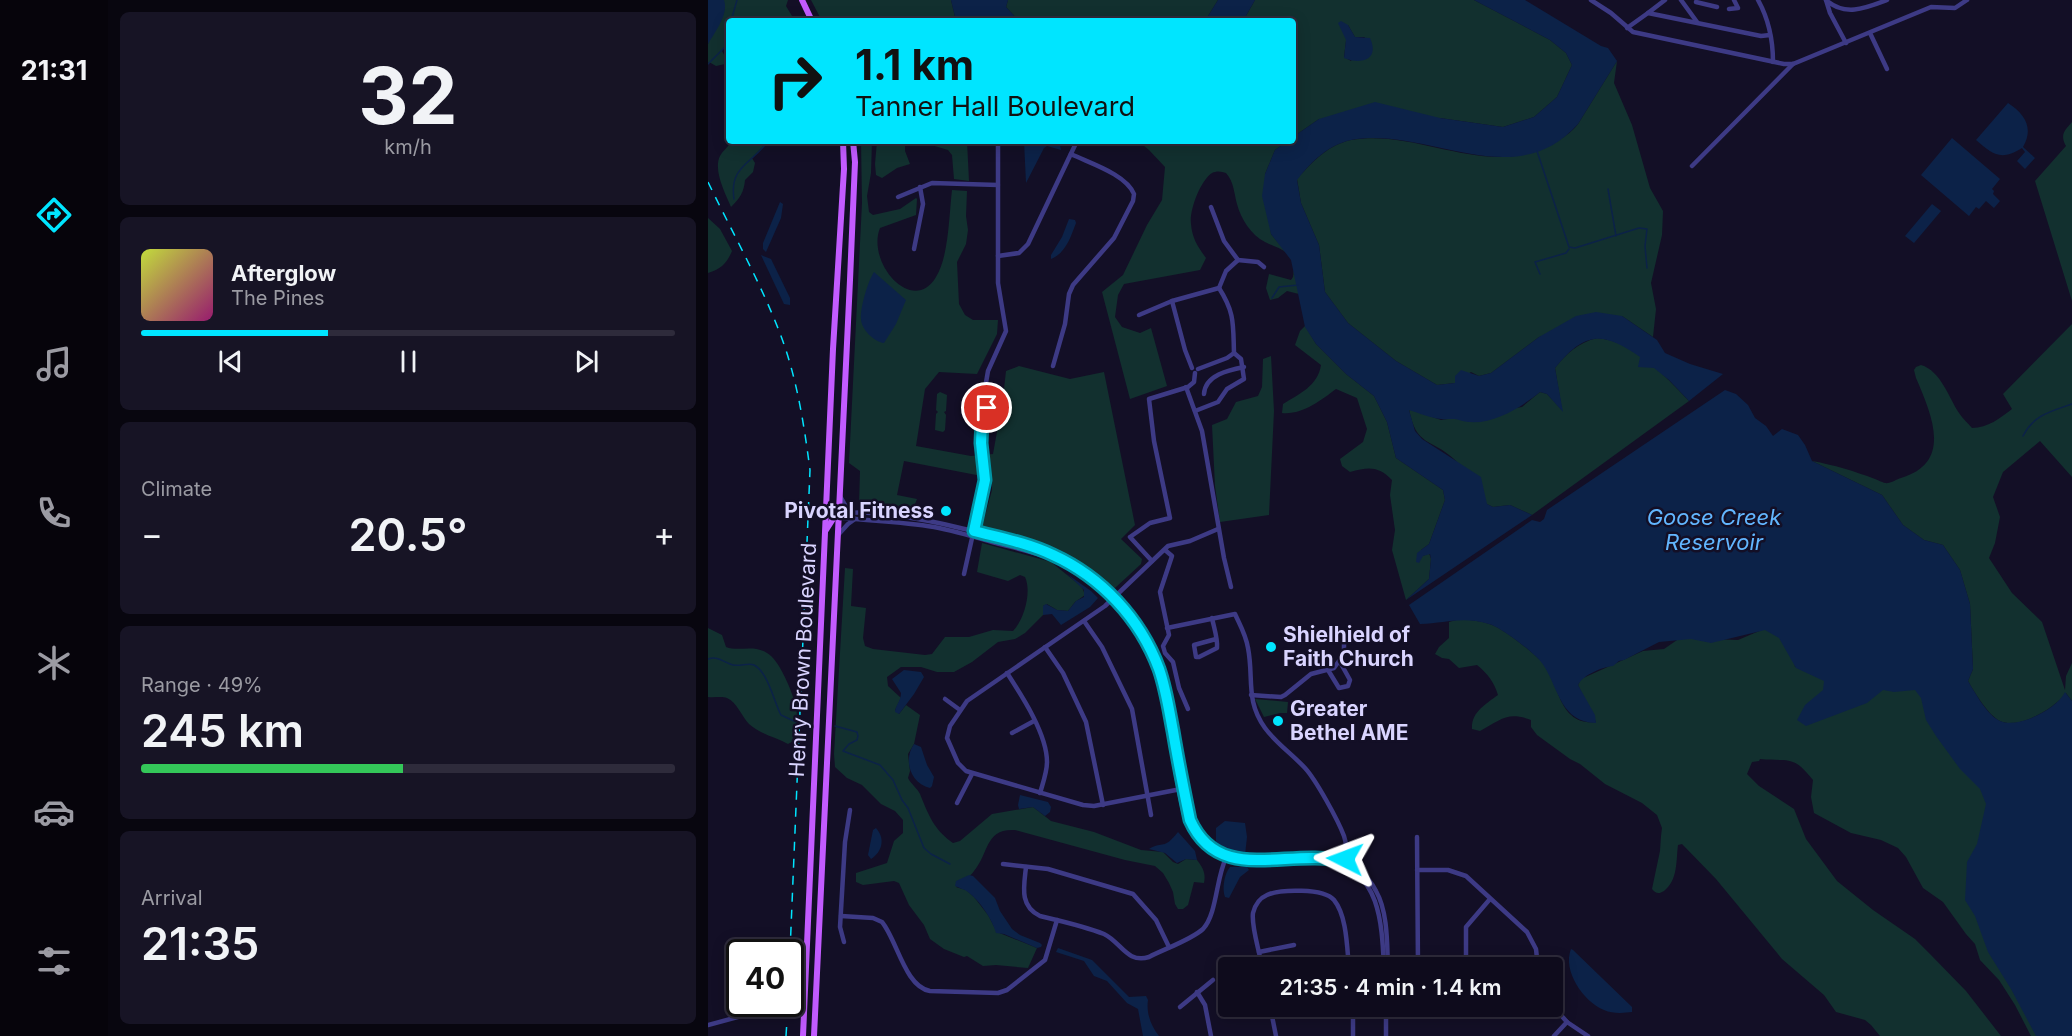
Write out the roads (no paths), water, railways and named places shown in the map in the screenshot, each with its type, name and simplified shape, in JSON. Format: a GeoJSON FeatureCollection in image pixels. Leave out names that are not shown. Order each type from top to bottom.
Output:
{"type":"FeatureCollection","features":[{"type":"Feature","properties":{"kind":"main road"},"geometry":{"type":"LineString","coordinates":[[802,0],[811,18]]}},
{"type":"Feature","properties":{"kind":"main road","name":"Henry Brown Boulevard"},"geometry":{"type":"LineString","coordinates":[[803,1036],[834,337],[844,169],[843,144]]}},
{"type":"Feature","properties":{"kind":"main road","name":"Henry Brown Boulevard"},"geometry":{"type":"LineString","coordinates":[[814,1036],[855,162],[853,144]]}},
{"type":"Feature","properties":{"kind":"main road"},"geometry":{"type":"LineString","coordinates":[[825,531],[833,519],[839,515],[833,510],[827,498]]}},
{"type":"Feature","properties":{"kind":"street"},"geometry":{"type":"LineString","coordinates":[[1591,0],[1611,13],[1632,32],[1773,62],[1793,64]]}},
{"type":"Feature","properties":{"kind":"street"},"geometry":{"type":"LineString","coordinates":[[1627,28],[1665,0]]}},
{"type":"Feature","properties":{"kind":"street"},"geometry":{"type":"LineString","coordinates":[[1681,0],[1697,22]]}},
{"type":"Feature","properties":{"kind":"street"},"geometry":{"type":"LineString","coordinates":[[1730,9],[1738,8],[1734,0]]}},
{"type":"Feature","properties":{"kind":"street"},"geometry":{"type":"LineString","coordinates":[[1768,0],[1759,2],[1770,35],[1773,62]]}},
{"type":"Feature","properties":{"kind":"street"},"geometry":{"type":"LineString","coordinates":[[1826,0],[1841,9],[1855,10],[1887,0]]}},
{"type":"Feature","properties":{"kind":"street"},"geometry":{"type":"LineString","coordinates":[[1826,0],[1830,13],[1846,43]]}},
{"type":"Feature","properties":{"kind":"street"},"geometry":{"type":"LineString","coordinates":[[1692,166],[1793,64],[1931,7],[1955,8],[1967,0]]}},
{"type":"Feature","properties":{"kind":"street"},"geometry":{"type":"LineString","coordinates":[[1687,9],[1697,1],[1717,7]]}},
{"type":"Feature","properties":{"kind":"street"},"geometry":{"type":"LineString","coordinates":[[1648,13],[1761,36],[1770,35]]}},
{"type":"Feature","properties":{"kind":"street"},"geometry":{"type":"LineString","coordinates":[[1870,33],[1887,69]]}},
{"type":"Feature","properties":{"kind":"street"},"geometry":{"type":"LineString","coordinates":[[982,421],[978,420],[975,414],[982,406],[988,371],[1006,331],[998,283],[998,144]]}},
{"type":"Feature","properties":{"kind":"street"},"geometry":{"type":"LineString","coordinates":[[998,256],[1019,253],[1028,244],[1076,144]]}},
{"type":"Feature","properties":{"kind":"street"},"geometry":{"type":"LineString","coordinates":[[1053,366],[1073,285],[1114,238],[1133,201],[1134,194],[1127,182],[1116,175],[1071,154]]}},
{"type":"Feature","properties":{"kind":"street"},"geometry":{"type":"LineString","coordinates":[[898,197],[932,183],[998,185]]}},
{"type":"Feature","properties":{"kind":"street"},"geometry":{"type":"LineString","coordinates":[[914,249],[923,204],[920,187]]}},
{"type":"Feature","properties":{"kind":"street"},"geometry":{"type":"LineString","coordinates":[[1211,207],[1224,241],[1238,260]]}},
{"type":"Feature","properties":{"kind":"street"},"geometry":{"type":"LineString","coordinates":[[1219,288],[1226,271],[1238,260],[1258,262],[1264,267]]}},
{"type":"Feature","properties":{"kind":"street"},"geometry":{"type":"LineString","coordinates":[[1139,315],[1172,301],[1219,288]]}},
{"type":"Feature","properties":{"kind":"street"},"geometry":{"type":"LineString","coordinates":[[1195,411],[1218,402],[1227,388],[1244,379],[1241,359],[1234,353],[1231,308],[1219,288]]}},
{"type":"Feature","properties":{"kind":"street"},"geometry":{"type":"LineString","coordinates":[[1152,561],[1130,537],[1150,523],[1170,518],[1154,441],[1149,399],[1186,387],[1194,381],[1195,370],[1185,350],[1172,301]]}},
{"type":"Feature","properties":{"kind":"street"},"geometry":{"type":"LineString","coordinates":[[1195,370],[1234,353]]}},
{"type":"Feature","properties":{"kind":"street"},"geometry":{"type":"LineString","coordinates":[[1194,381],[1204,391],[1213,378],[1223,372],[1244,367]]}},
{"type":"Feature","properties":{"kind":"street"},"geometry":{"type":"LineString","coordinates":[[1186,387],[1201,426],[1218,529],[1231,587]]}},
{"type":"Feature","properties":{"kind":"street"},"geometry":{"type":"LineString","coordinates":[[982,406],[996,415],[982,421]]}},
{"type":"Feature","properties":{"kind":"street"},"geometry":{"type":"LineString","coordinates":[[989,418],[990,411]]}},
{"type":"Feature","properties":{"kind":"street"},"geometry":{"type":"LineString","coordinates":[[964,574],[985,480],[981,443],[982,421]]}},
{"type":"Feature","properties":{"kind":"street"},"geometry":{"type":"LineString","coordinates":[[840,496],[848,510],[855,516]]}},
{"type":"Feature","properties":{"kind":"street"},"geometry":{"type":"LineString","coordinates":[[839,515],[843,518],[855,516],[974,534],[1054,560],[1087,580],[1112,599],[1133,628],[1152,664],[1160,689],[1186,822],[1194,835],[1209,850],[1226,858],[1252,864],[1325,861],[1343,864],[1365,875],[1376,890],[1382,910],[1387,957]]}},
{"type":"Feature","properties":{"kind":"street"},"geometry":{"type":"LineString","coordinates":[[838,535],[855,516]]}},
{"type":"Feature","properties":{"kind":"street"},"geometry":{"type":"LineString","coordinates":[[1181,789],[1103,805],[1083,805],[972,774],[958,763],[947,738],[950,726],[972,697],[1084,621],[1174,543],[1190,541],[1218,529]]}},
{"type":"Feature","properties":{"kind":"street"},"geometry":{"type":"LineString","coordinates":[[1165,550],[1172,556],[1161,592],[1169,635],[1163,650],[1173,662],[1179,688],[1188,709]]}},
{"type":"Feature","properties":{"kind":"street"},"geometry":{"type":"LineString","coordinates":[[1167,627],[1236,615],[1243,628],[1248,649],[1251,695],[1257,713],[1265,728],[1306,770],[1317,787],[1344,836],[1346,851],[1343,864]]}},
{"type":"Feature","properties":{"kind":"street"},"geometry":{"type":"LineString","coordinates":[[1212,618],[1216,639],[1217,648],[1196,657],[1194,645],[1216,639]]}},
{"type":"Feature","properties":{"kind":"street"},"geometry":{"type":"LineString","coordinates":[[1084,621],[1102,647],[1132,709],[1151,814]]}},
{"type":"Feature","properties":{"kind":"street"},"geometry":{"type":"LineString","coordinates":[[1251,695],[1281,697],[1311,674],[1328,670],[1340,662],[1344,654],[1344,638]]}},
{"type":"Feature","properties":{"kind":"street"},"geometry":{"type":"LineString","coordinates":[[1045,647],[1063,673],[1086,722],[1103,805]]}},
{"type":"Feature","properties":{"kind":"street"},"geometry":{"type":"LineString","coordinates":[[1328,670],[1339,688],[1348,686],[1350,680],[1340,662]]}},
{"type":"Feature","properties":{"kind":"street"},"geometry":{"type":"LineString","coordinates":[[1007,673],[1022,695],[1041,735],[1046,754],[1046,773],[1040,793]]}},
{"type":"Feature","properties":{"kind":"street"},"geometry":{"type":"LineString","coordinates":[[945,699],[960,710]]}},
{"type":"Feature","properties":{"kind":"street"},"geometry":{"type":"LineString","coordinates":[[1012,732],[1034,722]]}},
{"type":"Feature","properties":{"kind":"street"},"geometry":{"type":"LineString","coordinates":[[957,803],[972,774]]}},
{"type":"Feature","properties":{"kind":"street"},"geometry":{"type":"LineString","coordinates":[[844,942],[840,931],[844,842],[850,810]]}},
{"type":"Feature","properties":{"kind":"street"},"geometry":{"type":"LineString","coordinates":[[1417,837],[1418,957]]}},
{"type":"Feature","properties":{"kind":"street"},"geometry":{"type":"LineString","coordinates":[[1026,867],[1023,892],[1028,907],[1035,914],[1107,935],[1128,954],[1140,959],[1149,957],[1197,933],[1207,923],[1226,858]]}},
{"type":"Feature","properties":{"kind":"street"},"geometry":{"type":"LineString","coordinates":[[1003,864],[1047,869],[1133,894],[1156,920],[1169,946]]}},
{"type":"Feature","properties":{"kind":"street"},"geometry":{"type":"LineString","coordinates":[[1343,864],[1360,876],[1373,893],[1379,916],[1383,957]]}},
{"type":"Feature","properties":{"kind":"street"},"geometry":{"type":"LineString","coordinates":[[1417,870],[1448,870],[1460,873],[1527,932],[1536,949],[1537,957]]}},
{"type":"Feature","properties":{"kind":"street"},"geometry":{"type":"LineString","coordinates":[[1260,957],[1253,920],[1255,906],[1259,900],[1275,893],[1315,891],[1326,894],[1336,904],[1346,929],[1348,957]]}},
{"type":"Feature","properties":{"kind":"street"},"geometry":{"type":"LineString","coordinates":[[1466,957],[1466,927],[1490,899]]}},
{"type":"Feature","properties":{"kind":"street"},"geometry":{"type":"LineString","coordinates":[[841,916],[873,918],[882,922],[912,979],[921,988],[930,991],[991,993],[1007,990],[1045,960],[1057,921]]}},
{"type":"Feature","properties":{"kind":"street"},"geometry":{"type":"LineString","coordinates":[[1259,952],[1294,945]]}},
{"type":"Feature","properties":{"kind":"street"},"geometry":{"type":"LineString","coordinates":[[1140,959],[1140,965]]}},
{"type":"Feature","properties":{"kind":"street"},"geometry":{"type":"LineString","coordinates":[[1180,1007],[1213,980]]}},
{"type":"Feature","properties":{"kind":"street"},"geometry":{"type":"LineString","coordinates":[[1197,992],[1205,1005],[1211,1036]]}},
{"type":"Feature","properties":{"kind":"street"},"geometry":{"type":"LineString","coordinates":[[708,1025],[738,1017]]}},
{"type":"Feature","properties":{"kind":"street"},"geometry":{"type":"LineString","coordinates":[[1272,1017],[1276,1036]]}},
{"type":"Feature","properties":{"kind":"street"},"geometry":{"type":"LineString","coordinates":[[1353,1017],[1353,1036]]}},
{"type":"Feature","properties":{"kind":"street"},"geometry":{"type":"LineString","coordinates":[[1386,1017],[1386,1036]]}},
{"type":"Feature","properties":{"kind":"street"},"geometry":{"type":"LineString","coordinates":[[1563,1017],[1588,1036]]}},
{"type":"Feature","properties":{"kind":"street"},"geometry":{"type":"LineString","coordinates":[[1554,1036],[1567,1022]]}},
{"type":"Feature","properties":{"kind":"water"},"geometry":{"type":"Polygon","coordinates":[[[708,0],[724,0],[725,11],[708,44],[708,0]]]}},
{"type":"Feature","properties":{"kind":"water"},"geometry":{"type":"Polygon","coordinates":[[[951,0],[1008,0],[1006,7],[1016,18],[955,18],[951,0]]]}},
{"type":"Feature","properties":{"kind":"water"},"geometry":{"type":"Polygon","coordinates":[[[1218,0],[1255,0],[1245,18],[1207,18],[1218,0]]]}},
{"type":"Feature","properties":{"kind":"water"},"geometry":{"type":"Polygon","coordinates":[[[1474,0],[1525,0],[1608,48],[1617,61],[1578,124],[1553,145],[1526,155],[1498,157],[1380,138],[1351,140],[1335,146],[1308,167],[1297,180],[1301,203],[1319,245],[1325,292],[1348,323],[1396,361],[1437,385],[1455,383],[1455,376],[1461,370],[1479,376],[1491,373],[1539,337],[1576,316],[1596,312],[1622,316],[1657,340],[1665,353],[1690,364],[1723,374],[1689,401],[1654,368],[1638,367],[1640,357],[1627,348],[1605,339],[1595,339],[1585,341],[1576,347],[1555,368],[1563,412],[1547,394],[1540,392],[1513,411],[1481,422],[1429,417],[1409,410],[1415,431],[1422,439],[1481,477],[1487,504],[1493,507],[1510,505],[1532,515],[1406,600],[1429,579],[1430,554],[1423,556],[1419,563],[1416,562],[1417,553],[1429,544],[1445,500],[1443,490],[1396,458],[1387,422],[1374,396],[1346,374],[1316,344],[1305,327],[1291,260],[1271,234],[1262,196],[1265,174],[1275,150],[1284,144],[1296,144],[1296,135],[1319,119],[1375,102],[1440,118],[1503,127],[1534,117],[1557,97],[1572,65],[1566,53],[1550,40],[1474,0]]]}},
{"type":"Feature","properties":{"kind":"water"},"geometry":{"type":"Polygon","coordinates":[[[1341,21],[1348,25],[1355,37],[1370,38],[1373,51],[1371,56],[1362,61],[1344,58],[1346,40],[1338,23],[1341,21]]]}},
{"type":"Feature","properties":{"kind":"water"},"geometry":{"type":"Polygon","coordinates":[[[2008,103],[2023,117],[2028,128],[2023,147],[2035,158],[2025,169],[2017,161],[2025,152],[2022,148],[2015,152],[1998,155],[1976,140],[2008,103]]]}},
{"type":"Feature","properties":{"kind":"water"},"geometry":{"type":"Polygon","coordinates":[[[1952,138],[2000,179],[1992,189],[1993,194],[2000,201],[1994,208],[1986,201],[1979,209],[1976,207],[1969,216],[1921,175],[1952,138]]]}},
{"type":"Feature","properties":{"kind":"water"},"geometry":{"type":"Polygon","coordinates":[[[1024,144],[1060,144],[1061,150],[1047,146],[1044,148],[1026,183],[1024,144]]]}},
{"type":"Feature","properties":{"kind":"water"},"geometry":{"type":"Polygon","coordinates":[[[780,202],[783,204],[781,218],[766,252],[763,249],[763,243],[780,202]]]}},
{"type":"Feature","properties":{"kind":"water"},"geometry":{"type":"Polygon","coordinates":[[[1932,204],[1941,211],[1914,243],[1905,236],[1932,204]]]}},
{"type":"Feature","properties":{"kind":"water"},"geometry":{"type":"Polygon","coordinates":[[[1069,219],[1075,220],[1076,223],[1070,239],[1061,253],[1051,259],[1051,255],[1069,219]]]}},
{"type":"Feature","properties":{"kind":"water"},"geometry":{"type":"Polygon","coordinates":[[[761,255],[771,259],[790,298],[790,305],[784,304],[761,255]]]}},
{"type":"Feature","properties":{"kind":"water"},"geometry":{"type":"Polygon","coordinates":[[[874,272],[906,300],[896,324],[884,343],[869,334],[863,327],[861,319],[865,295],[874,272]]]}},
{"type":"Feature","properties":{"kind":"water","name":"Goose Creek Reservoir"},"geometry":{"type":"Polygon","coordinates":[[[1725,390],[1736,394],[1748,405],[1755,418],[1766,426],[1773,436],[1782,429],[1798,435],[1812,461],[1882,495],[1903,525],[1924,540],[1943,545],[1960,570],[1970,604],[1973,669],[1968,681],[1982,704],[1995,718],[2008,723],[2026,720],[2046,711],[2065,692],[2072,701],[2072,1036],[2036,1036],[1988,952],[1975,916],[1965,900],[1967,862],[1977,844],[1986,804],[1980,789],[1960,769],[1926,720],[1921,698],[1915,690],[1894,692],[1883,690],[1867,703],[1806,726],[1797,720],[1805,705],[1823,690],[1824,681],[1796,668],[1779,638],[1765,630],[1711,643],[1691,639],[1659,642],[1613,666],[1593,672],[1578,685],[1595,715],[1596,723],[1584,721],[1575,717],[1562,703],[1540,661],[1495,626],[1471,620],[1420,624],[1409,605],[1532,520],[1540,522],[1544,519],[1547,510],[1725,390]]]}},
{"type":"Feature","properties":{"kind":"water"},"geometry":{"type":"Polygon","coordinates":[[[1067,574],[1098,598],[1090,607],[1061,625],[1052,614],[1043,615],[1043,606],[1046,604],[1057,610],[1068,611],[1076,601],[1084,597],[1084,590],[1067,574]]]}},
{"type":"Feature","properties":{"kind":"water"},"geometry":{"type":"Polygon","coordinates":[[[904,670],[921,672],[924,677],[899,714],[895,712],[901,693],[892,679],[904,670]]]}},
{"type":"Feature","properties":{"kind":"water"},"geometry":{"type":"Polygon","coordinates":[[[914,744],[921,747],[934,777],[930,788],[918,781],[910,770],[909,757],[914,744]]]}},
{"type":"Feature","properties":{"kind":"water"},"geometry":{"type":"Polygon","coordinates":[[[1020,795],[1048,802],[1051,807],[1050,812],[1045,816],[1033,807],[1019,809],[1020,795]]]}},
{"type":"Feature","properties":{"kind":"water"},"geometry":{"type":"Polygon","coordinates":[[[1225,821],[1245,823],[1247,837],[1245,855],[1230,853],[1216,845],[1216,828],[1225,821]]]}},
{"type":"Feature","properties":{"kind":"water"},"geometry":{"type":"Polygon","coordinates":[[[876,828],[882,840],[878,852],[871,859],[868,855],[873,830],[876,828]]]}},
{"type":"Feature","properties":{"kind":"water"},"geometry":{"type":"Polygon","coordinates":[[[1178,832],[1195,851],[1197,860],[1186,859],[1177,863],[1165,853],[1149,849],[1166,843],[1178,832]]]}},
{"type":"Feature","properties":{"kind":"water"},"geometry":{"type":"Polygon","coordinates":[[[1230,867],[1247,867],[1249,870],[1240,877],[1229,898],[1225,897],[1224,886],[1230,867]]]}},
{"type":"Feature","properties":{"kind":"water"},"geometry":{"type":"Polygon","coordinates":[[[969,875],[973,876],[995,898],[1000,911],[1012,929],[1040,943],[1041,947],[1037,948],[1004,934],[996,933],[989,916],[977,900],[955,886],[956,881],[969,875]]]}},
{"type":"Feature","properties":{"kind":"water"},"geometry":{"type":"Polygon","coordinates":[[[1058,948],[1092,960],[1129,997],[1146,996],[1150,1019],[1159,1036],[1143,1036],[1138,1009],[1127,1003],[1107,981],[1094,976],[1084,961],[1056,952],[1058,948]]]}},
{"type":"Feature","properties":{"kind":"water"},"geometry":{"type":"Polygon","coordinates":[[[1571,949],[1632,1007],[1632,1012],[1607,1011],[1596,1006],[1582,993],[1572,976],[1569,958],[1571,949]]]}},
{"type":"Feature","properties":{"kind":"waterway"},"geometry":{"type":"LineString","coordinates":[[732,18],[737,0]]}},
{"type":"Feature","properties":{"kind":"waterway"},"geometry":{"type":"LineString","coordinates":[[708,64],[726,46]]}},
{"type":"Feature","properties":{"kind":"waterway"},"geometry":{"type":"LineString","coordinates":[[734,199],[733,188],[738,172],[766,144]]}},
{"type":"Feature","properties":{"kind":"waterway"},"geometry":{"type":"LineString","coordinates":[[1537,151],[1569,247],[1575,248],[1639,228],[1647,229],[1645,246],[1647,268]]}},
{"type":"Feature","properties":{"kind":"waterway"},"geometry":{"type":"LineString","coordinates":[[1608,189],[1616,236]]}},
{"type":"Feature","properties":{"kind":"waterway"},"geometry":{"type":"LineString","coordinates":[[1540,274],[1535,262],[1566,253],[1569,249]]}},
{"type":"Feature","properties":{"kind":"waterway"},"geometry":{"type":"LineString","coordinates":[[1272,298],[1279,287],[1298,285]]}},
{"type":"Feature","properties":{"kind":"waterway"},"geometry":{"type":"LineString","coordinates":[[2023,436],[2038,418],[2072,404]]}},
{"type":"Feature","properties":{"kind":"waterway"},"geometry":{"type":"LineString","coordinates":[[708,659],[717,658],[733,665],[754,665],[767,680],[781,715],[796,722]]}},
{"type":"Feature","properties":{"kind":"waterway"},"geometry":{"type":"LineString","coordinates":[[835,726],[857,732],[857,740],[843,751],[880,765],[893,780],[908,808],[924,848],[950,864]]}},
{"type":"Feature","properties":{"kind":"railway"},"geometry":{"type":"LineString","coordinates":[[708,182],[781,336],[799,402],[810,470],[791,939]]}},
{"type":"Feature","properties":{"kind":"railway"},"geometry":{"type":"LineString","coordinates":[[786,1036],[787,1017]]}},
{"type":"Feature","properties":{"kind":"place","name":"Pivotal Fitness"},"geometry":{"type":"Point","coordinates":[946,511]}},
{"type":"Feature","properties":{"kind":"place","name":"Shielhield of Faith Church"},"geometry":{"type":"Point","coordinates":[1271,647]}},
{"type":"Feature","properties":{"kind":"place","name":"Greater Bethel AME"},"geometry":{"type":"Point","coordinates":[1278,721]}}]}
